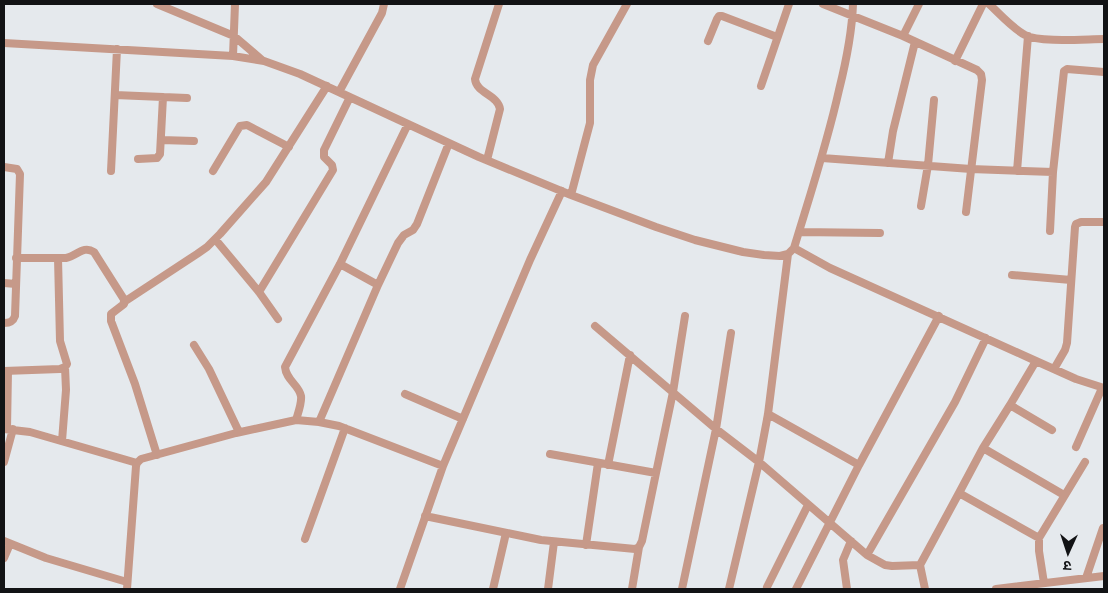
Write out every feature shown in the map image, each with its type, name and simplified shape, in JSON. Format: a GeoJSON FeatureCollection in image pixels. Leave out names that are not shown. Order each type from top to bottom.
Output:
{"type":"FeatureCollection","features":[{"type":"Feature","properties":{"kind":"street"},"geometry":{"type":"LineString","coordinates":[[156,4],[176,8],[234,36],[264,61]]}},
{"type":"Feature","properties":{"kind":"street"},"geometry":{"type":"LineString","coordinates":[[233,56],[235,4]]}},
{"type":"Feature","properties":{"kind":"street"},"geometry":{"type":"LineString","coordinates":[[338,92],[382,12],[384,4]]}},
{"type":"Feature","properties":{"kind":"street"},"geometry":{"type":"LineString","coordinates":[[487,160],[500,105],[477,86],[475,78],[499,4]]}},
{"type":"Feature","properties":{"kind":"street"},"geometry":{"type":"LineString","coordinates":[[571,195],[590,123],[590,80],[593,65],[627,4]]}},
{"type":"Feature","properties":{"kind":"street"},"geometry":{"type":"LineString","coordinates":[[761,86],[789,4]]}},
{"type":"Feature","properties":{"kind":"street"},"geometry":{"type":"LineString","coordinates":[[823,4],[903,36],[977,70],[981,74],[982,80],[966,212]]}},
{"type":"Feature","properties":{"kind":"street"},"geometry":{"type":"LineString","coordinates":[[4,43],[233,56],[264,61],[300,74],[487,160],[571,195],[695,240],[743,252],[780,256],[788,254],[794,248],[822,158],[848,53],[853,4]]}},
{"type":"Feature","properties":{"kind":"street"},"geometry":{"type":"LineString","coordinates":[[903,36],[918,4]]}},
{"type":"Feature","properties":{"kind":"street"},"geometry":{"type":"LineString","coordinates":[[955,61],[983,4]]}},
{"type":"Feature","properties":{"kind":"street"},"geometry":{"type":"LineString","coordinates":[[989,4],[1019,31],[1028,36],[1042,39],[1104,39]]}},
{"type":"Feature","properties":{"kind":"street"},"geometry":{"type":"LineString","coordinates":[[708,41],[719,16],[777,37]]}},
{"type":"Feature","properties":{"kind":"street"},"geometry":{"type":"LineString","coordinates":[[1017,171],[1028,36]]}},
{"type":"Feature","properties":{"kind":"street"},"geometry":{"type":"LineString","coordinates":[[888,163],[893,130],[915,42]]}},
{"type":"Feature","properties":{"kind":"street"},"geometry":{"type":"LineString","coordinates":[[111,171],[117,49]]}},
{"type":"Feature","properties":{"kind":"street"},"geometry":{"type":"LineString","coordinates":[[1050,231],[1053,172],[1064,71],[1067,69],[1104,72]]}},
{"type":"Feature","properties":{"kind":"street"},"geometry":{"type":"LineString","coordinates":[[157,455],[134,384],[110,322],[110,314],[124,302],[197,254],[215,238],[266,182],[327,86]]}},
{"type":"Feature","properties":{"kind":"street"},"geometry":{"type":"LineString","coordinates":[[115,95],[186,98]]}},
{"type":"Feature","properties":{"kind":"street"},"geometry":{"type":"LineString","coordinates":[[138,158],[159,157],[163,97]]}},
{"type":"Feature","properties":{"kind":"street"},"geometry":{"type":"LineString","coordinates":[[259,292],[333,170],[332,164],[324,157],[324,150],[350,97]]}},
{"type":"Feature","properties":{"kind":"street"},"geometry":{"type":"LineString","coordinates":[[921,206],[928,166],[934,100]]}},
{"type":"Feature","properties":{"kind":"street"},"geometry":{"type":"LineString","coordinates":[[296,420],[301,395],[286,375],[285,368],[340,264],[408,124]]}},
{"type":"Feature","properties":{"kind":"street"},"geometry":{"type":"LineString","coordinates":[[213,171],[240,126],[247,126],[289,147]]}},
{"type":"Feature","properties":{"kind":"street"},"geometry":{"type":"LineString","coordinates":[[161,140],[194,141]]}},
{"type":"Feature","properties":{"kind":"street"},"geometry":{"type":"LineString","coordinates":[[319,422],[398,243],[417,224],[449,143]]}},
{"type":"Feature","properties":{"kind":"street"},"geometry":{"type":"LineString","coordinates":[[822,158],[971,169],[1053,172]]}},
{"type":"Feature","properties":{"kind":"street"},"geometry":{"type":"LineString","coordinates":[[4,167],[17,169],[20,174],[14,319],[4,323]]}},
{"type":"Feature","properties":{"kind":"street"},"geometry":{"type":"LineString","coordinates":[[400,589],[443,466],[530,260],[562,190]]}},
{"type":"Feature","properties":{"kind":"street"},"geometry":{"type":"LineString","coordinates":[[1054,369],[1066,350],[1076,224],[1081,222],[1104,222]]}},
{"type":"Feature","properties":{"kind":"street"},"geometry":{"type":"LineString","coordinates":[[798,232],[880,232]]}},
{"type":"Feature","properties":{"kind":"street"},"geometry":{"type":"LineString","coordinates":[[215,238],[278,318]]}},
{"type":"Feature","properties":{"kind":"street"},"geometry":{"type":"LineString","coordinates":[[794,248],[830,268],[1036,362],[1103,388],[1076,447]]}},
{"type":"Feature","properties":{"kind":"street"},"geometry":{"type":"LineString","coordinates":[[16,258],[70,257],[84,250],[91,250],[124,298],[124,302]]}},
{"type":"Feature","properties":{"kind":"street"},"geometry":{"type":"LineString","coordinates":[[729,589],[759,462],[768,414],[788,254]]}},
{"type":"Feature","properties":{"kind":"street"},"geometry":{"type":"LineString","coordinates":[[58,258],[60,336],[61,347],[67,364],[65,367],[66,390],[62,441]]}},
{"type":"Feature","properties":{"kind":"street"},"geometry":{"type":"LineString","coordinates":[[340,264],[378,285]]}},
{"type":"Feature","properties":{"kind":"street"},"geometry":{"type":"LineString","coordinates":[[1012,275],[1072,280]]}},
{"type":"Feature","properties":{"kind":"street"},"geometry":{"type":"LineString","coordinates":[[4,283],[16,284]]}},
{"type":"Feature","properties":{"kind":"street"},"geometry":{"type":"LineString","coordinates":[[632,589],[639,547],[642,541],[673,392],[685,316]]}},
{"type":"Feature","properties":{"kind":"street"},"geometry":{"type":"LineString","coordinates":[[796,589],[829,522],[938,316]]}},
{"type":"Feature","properties":{"kind":"street"},"geometry":{"type":"LineString","coordinates":[[595,326],[716,429],[759,462],[867,555],[885,565],[920,565]]}},
{"type":"Feature","properties":{"kind":"street"},"geometry":{"type":"LineString","coordinates":[[682,589],[716,429],[731,333]]}},
{"type":"Feature","properties":{"kind":"street"},"geometry":{"type":"LineString","coordinates":[[867,555],[955,402],[986,338]]}},
{"type":"Feature","properties":{"kind":"street"},"geometry":{"type":"LineString","coordinates":[[194,345],[209,369],[239,432]]}},
{"type":"Feature","properties":{"kind":"street"},"geometry":{"type":"LineString","coordinates":[[608,465],[630,356]]}},
{"type":"Feature","properties":{"kind":"street"},"geometry":{"type":"LineString","coordinates":[[925,589],[920,565],[983,448],[1036,362]]}},
{"type":"Feature","properties":{"kind":"street"},"geometry":{"type":"LineString","coordinates":[[4,462],[8,429],[6,371],[60,369],[65,367]]}},
{"type":"Feature","properties":{"kind":"street"},"geometry":{"type":"LineString","coordinates":[[405,394],[463,419]]}},
{"type":"Feature","properties":{"kind":"street"},"geometry":{"type":"LineString","coordinates":[[1010,405],[1052,430]]}},
{"type":"Feature","properties":{"kind":"street"},"geometry":{"type":"LineString","coordinates":[[768,414],[859,465]]}},
{"type":"Feature","properties":{"kind":"street"},"geometry":{"type":"LineString","coordinates":[[4,558],[7,543],[127,586],[137,463],[141,459],[239,432],[296,420],[319,422],[345,428],[443,466]]}},
{"type":"Feature","properties":{"kind":"street"},"geometry":{"type":"LineString","coordinates":[[305,539],[345,428]]}},
{"type":"Feature","properties":{"kind":"street"},"geometry":{"type":"LineString","coordinates":[[8,429],[30,432],[137,463]]}},
{"type":"Feature","properties":{"kind":"street"},"geometry":{"type":"LineString","coordinates":[[983,448],[1064,496]]}},
{"type":"Feature","properties":{"kind":"street"},"geometry":{"type":"LineString","coordinates":[[550,454],[656,473]]}},
{"type":"Feature","properties":{"kind":"street"},"geometry":{"type":"LineString","coordinates":[[1044,583],[1039,538],[1084,462]]}},
{"type":"Feature","properties":{"kind":"street"},"geometry":{"type":"LineString","coordinates":[[586,545],[598,463]]}},
{"type":"Feature","properties":{"kind":"street"},"geometry":{"type":"LineString","coordinates":[[959,493],[1039,538]]}},
{"type":"Feature","properties":{"kind":"street"},"geometry":{"type":"LineString","coordinates":[[767,587],[808,505]]}},
{"type":"Feature","properties":{"kind":"street"},"geometry":{"type":"LineString","coordinates":[[425,516],[554,542],[635,549],[639,547]]}},
{"type":"Feature","properties":{"kind":"street"},"geometry":{"type":"LineString","coordinates":[[1086,578],[1103,528]]}},
{"type":"Feature","properties":{"kind":"street"},"geometry":{"type":"LineString","coordinates":[[493,589],[506,533]]}},
{"type":"Feature","properties":{"kind":"street"},"geometry":{"type":"LineString","coordinates":[[846,589],[844,560],[851,541]]}},
{"type":"Feature","properties":{"kind":"street"},"geometry":{"type":"LineString","coordinates":[[548,589],[554,542]]}},
{"type":"Feature","properties":{"kind":"street"},"geometry":{"type":"LineString","coordinates":[[996,589],[1104,576]]}}]}
